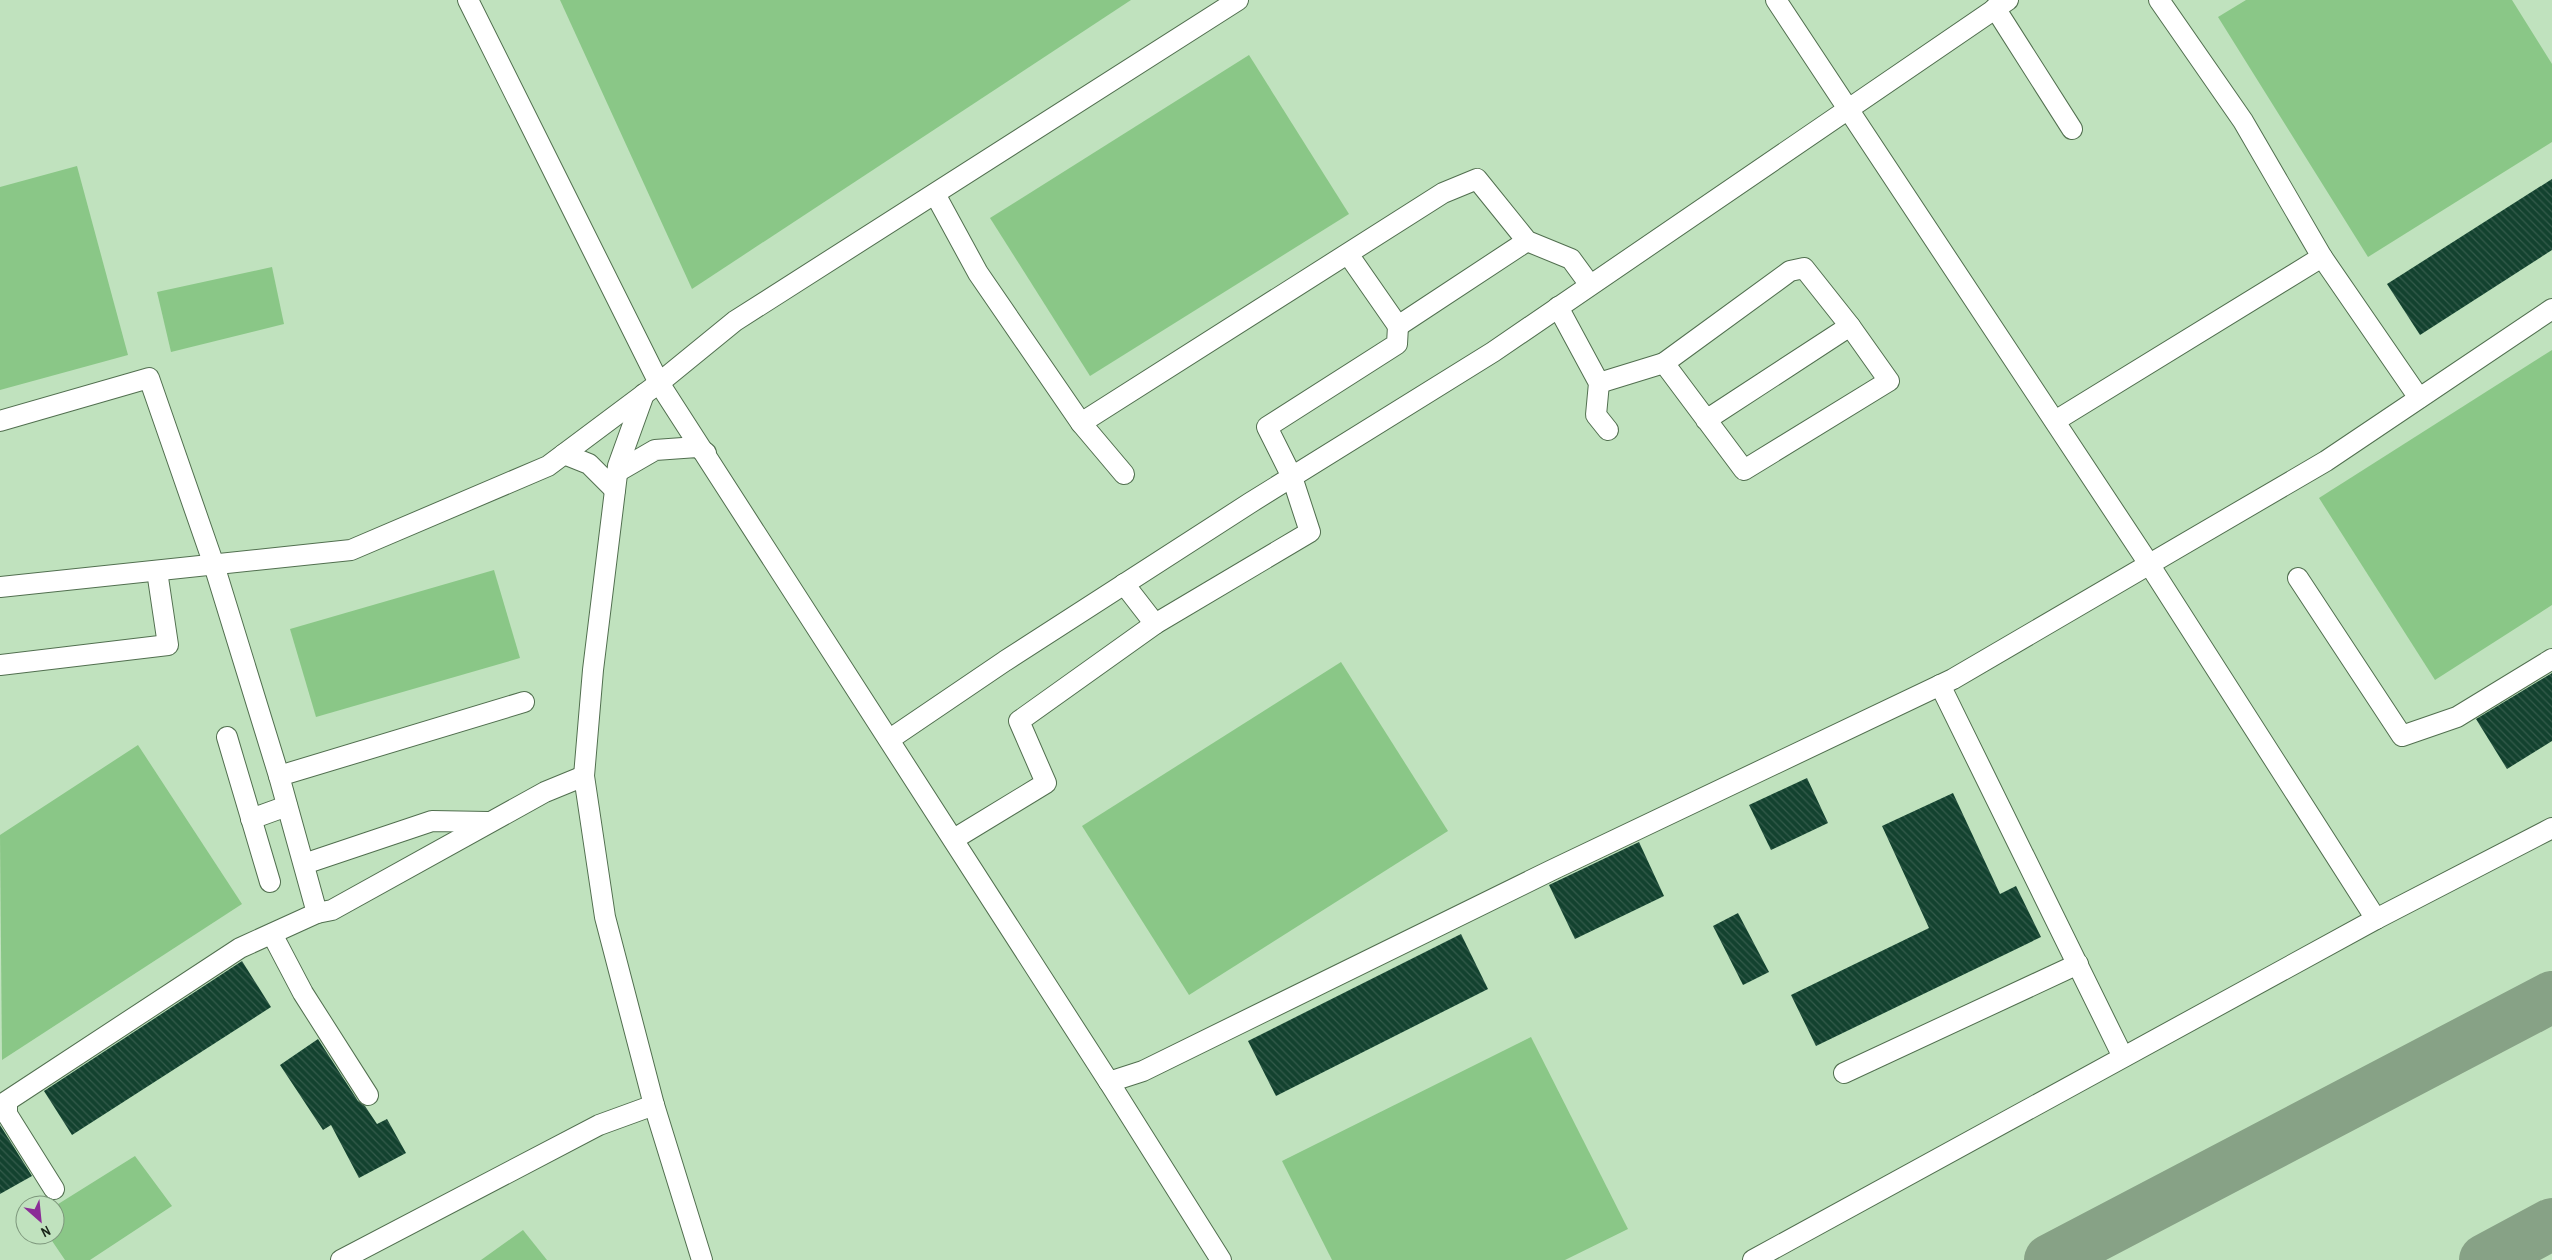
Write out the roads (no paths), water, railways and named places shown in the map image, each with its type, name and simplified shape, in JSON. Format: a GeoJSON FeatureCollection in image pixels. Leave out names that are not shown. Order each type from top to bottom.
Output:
{"type":"FeatureCollection","features":[{"type":"Feature","properties":{"kind":"lane"},"geometry":{"type":"LineString","coordinates":[[468,0],[651,389],[706,453],[1221,1260]]}},
{"type":"Feature","properties":{"kind":"lane"},"geometry":{"type":"LineString","coordinates":[[0,587],[351,550],[548,466],[651,389],[735,321],[1238,0]]}},
{"type":"Feature","properties":{"kind":"lane"},"geometry":{"type":"LineString","coordinates":[[1776,0],[2055,420],[2376,919]]}},
{"type":"Feature","properties":{"kind":"lane"},"geometry":{"type":"LineString","coordinates":[[2159,0],[2243,121],[2322,257],[2419,398]]}},
{"type":"Feature","properties":{"kind":"lane"},"geometry":{"type":"LineString","coordinates":[[890,739],[1005,660],[1292,477],[1493,352],[2002,4],[2072,129]]}},
{"type":"Feature","properties":{"kind":"lane"},"geometry":{"type":"LineString","coordinates":[[1081,423],[1443,193],[1477,179],[1527,241],[1572,259],[1590,285]]}},
{"type":"Feature","properties":{"kind":"lane"},"geometry":{"type":"LineString","coordinates":[[935,194],[978,273],[1081,423],[1124,474]]}},
{"type":"Feature","properties":{"kind":"lane"},"geometry":{"type":"LineString","coordinates":[[1398,326],[1527,241]]}},
{"type":"Feature","properties":{"kind":"lane"},"geometry":{"type":"LineString","coordinates":[[954,839],[1046,783],[1019,721],[1155,624],[1310,532],[1292,477],[1268,428],[1397,344],[1398,326],[1348,254]]}},
{"type":"Feature","properties":{"kind":"lane"},"geometry":{"type":"LineString","coordinates":[[2055,420],[2322,257]]}},
{"type":"Feature","properties":{"kind":"lane"},"geometry":{"type":"LineString","coordinates":[[1600,383],[1664,363],[1790,270],[1804,268],[1850,326],[1889,381],[1744,470],[1664,363]]}},
{"type":"Feature","properties":{"kind":"lane"},"geometry":{"type":"LineString","coordinates":[[1558,307],[1600,383],[1596,415],[1608,430]]}},
{"type":"Feature","properties":{"kind":"lane"},"geometry":{"type":"LineString","coordinates":[[1109,1082],[1143,1071],[1552,870],[1940,685],[2326,461],[2552,309]]}},
{"type":"Feature","properties":{"kind":"lane"},"geometry":{"type":"LineString","coordinates":[[1706,420],[1850,326]]}},
{"type":"Feature","properties":{"kind":"lane"},"geometry":{"type":"LineString","coordinates":[[0,421],[149,378],[214,564],[288,806],[318,913]]}},
{"type":"Feature","properties":{"kind":"lane"},"geometry":{"type":"LineString","coordinates":[[651,389],[616,481],[593,670],[584,776],[605,918],[654,1105],[702,1260]]}},
{"type":"Feature","properties":{"kind":"lane"},"geometry":{"type":"LineString","coordinates":[[616,481],[655,450],[697,447],[706,453]]}},
{"type":"Feature","properties":{"kind":"lane"},"geometry":{"type":"LineString","coordinates":[[564,454],[589,464],[616,481]]}},
{"type":"Feature","properties":{"kind":"lane"},"geometry":{"type":"LineString","coordinates":[[0,665],[168,646],[157,570]]}},
{"type":"Feature","properties":{"kind":"lane"},"geometry":{"type":"LineString","coordinates":[[2298,578],[2402,736],[2458,717],[2552,659]]}},
{"type":"Feature","properties":{"kind":"lane"},"geometry":{"type":"LineString","coordinates":[[1124,584],[1155,624]]}},
{"type":"Feature","properties":{"kind":"lane"},"geometry":{"type":"LineString","coordinates":[[1940,685],[2123,1057]]}},
{"type":"Feature","properties":{"kind":"lane"},"geometry":{"type":"LineString","coordinates":[[279,776],[524,702]]}},
{"type":"Feature","properties":{"kind":"lane"},"geometry":{"type":"LineString","coordinates":[[227,737],[270,882]]}},
{"type":"Feature","properties":{"kind":"lane"},"geometry":{"type":"LineString","coordinates":[[54,1189],[7,1114],[7,1101],[240,948],[318,913],[332,910],[545,792],[584,776]]}},
{"type":"Feature","properties":{"kind":"lane"},"geometry":{"type":"LineString","coordinates":[[251,819],[288,806]]}},
{"type":"Feature","properties":{"kind":"lane"},"geometry":{"type":"LineString","coordinates":[[304,864],[432,821],[490,822]]}},
{"type":"Feature","properties":{"kind":"lane"},"geometry":{"type":"LineString","coordinates":[[1753,1260],[2376,919],[2552,828]]}},
{"type":"Feature","properties":{"kind":"lane"},"geometry":{"type":"LineString","coordinates":[[272,934],[303,992],[368,1095]]}},
{"type":"Feature","properties":{"kind":"lane"},"geometry":{"type":"LineString","coordinates":[[1844,1073],[2078,964]]}},
{"type":"Feature","properties":{"kind":"lane"},"geometry":{"type":"LineString","coordinates":[[341,1260],[600,1125],[654,1105]]}}]}
